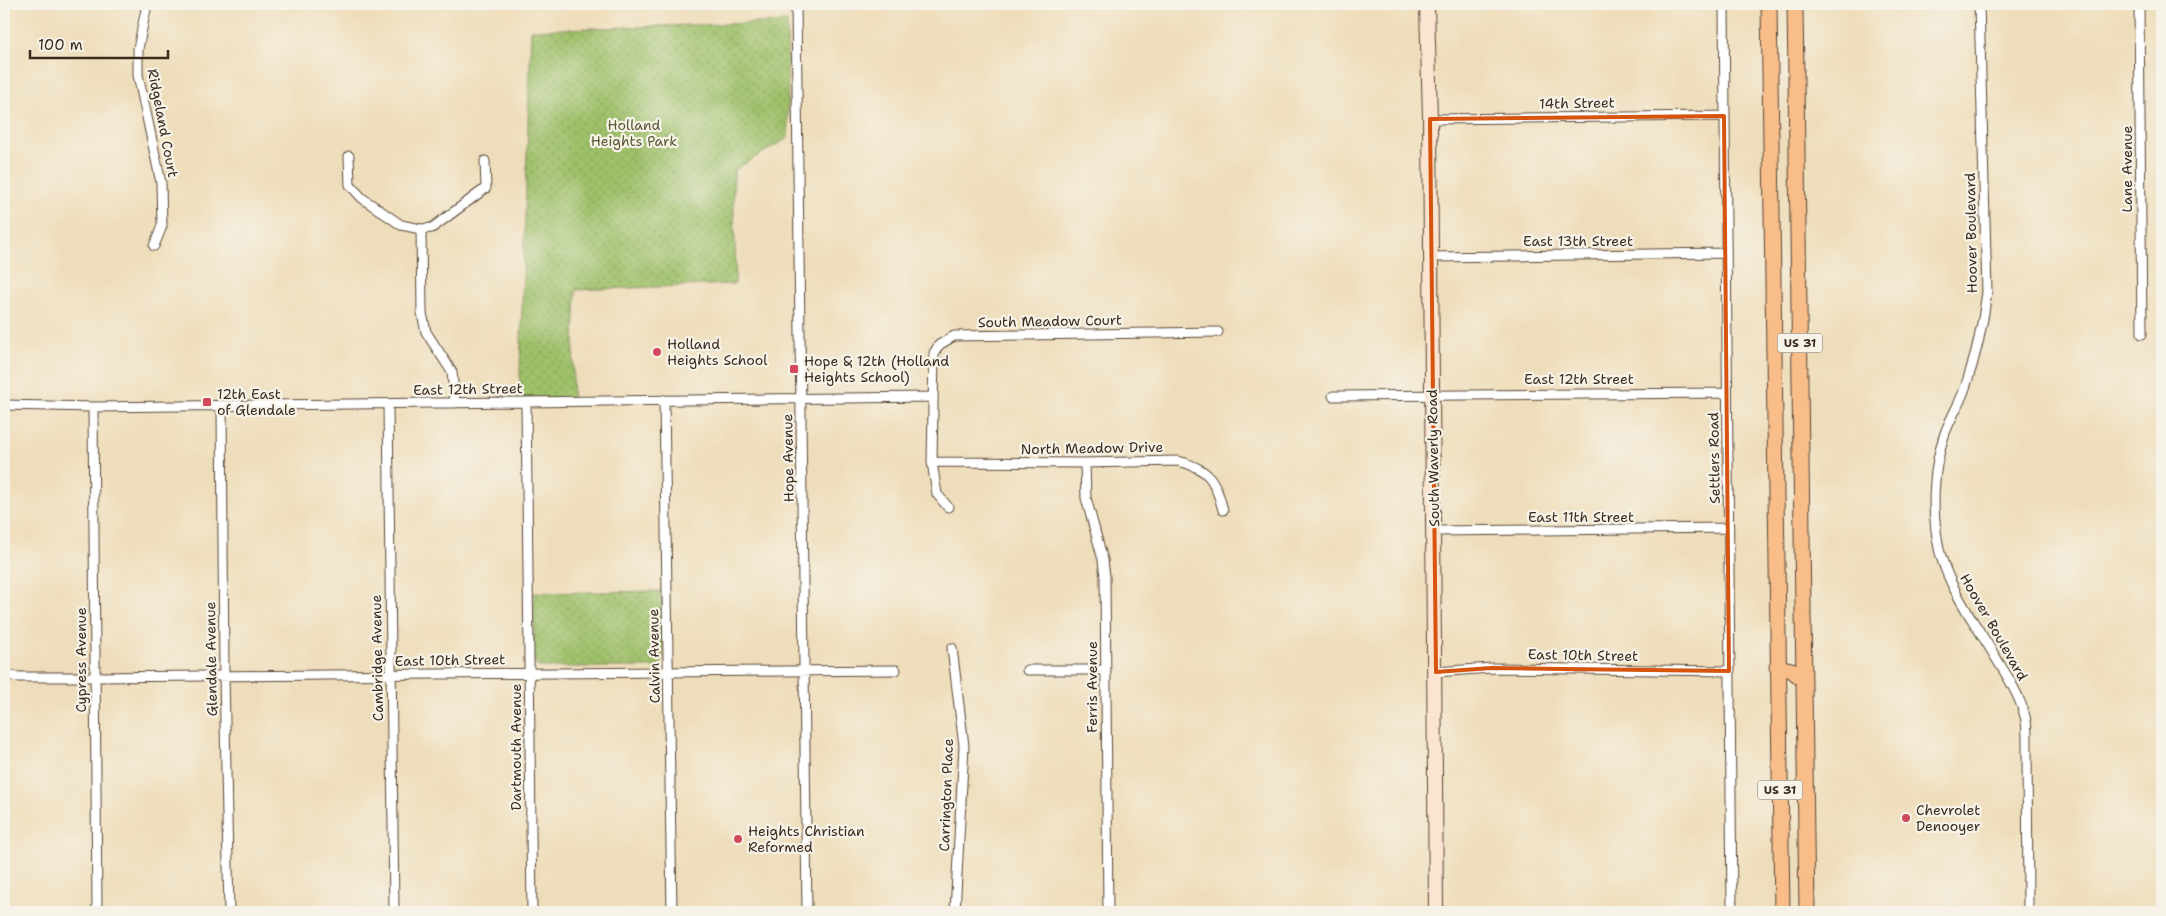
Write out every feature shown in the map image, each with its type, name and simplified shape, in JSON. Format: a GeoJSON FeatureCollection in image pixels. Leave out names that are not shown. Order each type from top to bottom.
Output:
{"type":"FeatureCollection","features":[{"type":"Feature","properties":{"kind":"highway","name":"US 31"},"geometry":{"type":"LineString","coordinates":[[1769,4],[1782,912]]}},
{"type":"Feature","properties":{"kind":"highway","name":"US 31"},"geometry":{"type":"LineString","coordinates":[[1796,4],[1807,912]]}},
{"type":"Feature","properties":{"kind":"highway"},"geometry":{"type":"LineString","coordinates":[[1770,110],[1797,110]]}},
{"type":"Feature","properties":{"kind":"highway"},"geometry":{"type":"LineString","coordinates":[[1777,667],[1792,670],[1804,682]]}},
{"type":"Feature","properties":{"kind":"main road","name":"South Waverly Road"},"geometry":{"type":"LineString","coordinates":[[1427,4],[1436,672],[1436,912]]}},
{"type":"Feature","properties":{"kind":"street","name":"Ridgeland Court"},"geometry":{"type":"LineString","coordinates":[[147,4],[138,49],[138,75],[161,183],[162,226],[154,246]]}},
{"type":"Feature","properties":{"kind":"street","name":"Hope Avenue"},"geometry":{"type":"LineString","coordinates":[[796,4],[807,912]]}},
{"type":"Feature","properties":{"kind":"street","name":"Settlers Road"},"geometry":{"type":"LineString","coordinates":[[1724,4],[1732,912]]}},
{"type":"Feature","properties":{"kind":"street","name":"Hoover Boulevard"},"geometry":{"type":"LineString","coordinates":[[1980,4],[1987,292],[1983,321],[1973,364],[1944,435],[1934,494],[1935,523],[1940,553],[1961,603],[2010,681],[2026,720],[2028,754],[2028,912]]}},
{"type":"Feature","properties":{"kind":"street","name":"Lane Avenue"},"geometry":{"type":"LineString","coordinates":[[2140,4],[2142,334]]}},
{"type":"Feature","properties":{"kind":"street","name":"14th Street"},"geometry":{"type":"LineString","coordinates":[[1430,119],[1724,116]]}},
{"type":"Feature","properties":{"kind":"street"},"geometry":{"type":"LineString","coordinates":[[349,156],[350,185],[362,198],[401,224],[421,229],[432,228],[486,188],[485,161]]}},
{"type":"Feature","properties":{"kind":"street"},"geometry":{"type":"LineString","coordinates":[[421,229],[422,313],[426,332],[452,372],[455,403]]}},
{"type":"Feature","properties":{"kind":"street","name":"East 13th Street"},"geometry":{"type":"LineString","coordinates":[[1431,257],[1726,253]]}},
{"type":"Feature","properties":{"kind":"street","name":"South Meadow Court"},"geometry":{"type":"LineString","coordinates":[[948,507],[937,494],[932,462],[934,353],[939,344],[954,336],[1218,332]]}},
{"type":"Feature","properties":{"kind":"street","name":"East 12th Street"},"geometry":{"type":"LineString","coordinates":[[1333,396],[1726,392]]}},
{"type":"Feature","properties":{"kind":"street","name":"East 12th Street"},"geometry":{"type":"LineString","coordinates":[[4,406],[93,408],[933,397]]}},
{"type":"Feature","properties":{"kind":"street","name":"Calvin Avenue"},"geometry":{"type":"LineString","coordinates":[[664,400],[672,912]]}},
{"type":"Feature","properties":{"kind":"street","name":"Dartmouth Avenue"},"geometry":{"type":"LineString","coordinates":[[526,402],[532,912]]}},
{"type":"Feature","properties":{"kind":"street","name":"Cambridge Avenue"},"geometry":{"type":"LineString","coordinates":[[388,404],[394,912]]}},
{"type":"Feature","properties":{"kind":"street","name":"Glendale Avenue"},"geometry":{"type":"LineString","coordinates":[[222,406],[224,675],[229,912]]}},
{"type":"Feature","properties":{"kind":"street","name":"Cypress Avenue"},"geometry":{"type":"LineString","coordinates":[[93,408],[97,912]]}},
{"type":"Feature","properties":{"kind":"street","name":"North Meadow Drive"},"geometry":{"type":"LineString","coordinates":[[932,462],[1085,463],[1178,461],[1192,464],[1201,469],[1214,483],[1223,510]]}},
{"type":"Feature","properties":{"kind":"street","name":"Ferris Avenue"},"geometry":{"type":"LineString","coordinates":[[1085,463],[1086,498],[1106,577],[1105,670],[1108,912]]}},
{"type":"Feature","properties":{"kind":"street","name":"East 11th Street"},"geometry":{"type":"LineString","coordinates":[[1434,531],[1729,528]]}},
{"type":"Feature","properties":{"kind":"street","name":"Carrington Place"},"geometry":{"type":"LineString","coordinates":[[952,648],[964,746],[956,912]]}},
{"type":"Feature","properties":{"kind":"street","name":"East 10th Street"},"geometry":{"type":"LineString","coordinates":[[1436,672],[1491,668],[1730,671]]}},
{"type":"Feature","properties":{"kind":"street","name":"East 10th Street"},"geometry":{"type":"LineString","coordinates":[[4,674],[17,677],[94,677],[896,670]]}},
{"type":"Feature","properties":{"kind":"street"},"geometry":{"type":"LineString","coordinates":[[1027,670],[1105,670]]}},
{"type":"Feature","properties":{"kind":"highlighted area"},"geometry":{"type":"Polygon","coordinates":[[[1724,116],[1729,671],[1491,668],[1436,672],[1430,119],[1724,116]]]}},
{"type":"Feature","properties":{"kind":"green space","name":"Holland Heights Park"},"geometry":{"type":"Polygon","coordinates":[[[787,22],[788,138],[734,170],[735,284],[576,290],[572,401],[519,402],[531,30],[787,22]]]}},
{"type":"Feature","properties":{"kind":"green space"},"geometry":{"type":"Polygon","coordinates":[[[662,591],[663,661],[656,667],[538,667],[534,661],[534,593],[662,591]]]}},
{"type":"Feature","properties":{"kind":"place","name":"Holland Heights School"},"geometry":{"type":"Point","coordinates":[657,352]}},
{"type":"Feature","properties":{"kind":"place","name":"Hope & 12th (Holland Heights School)"},"geometry":{"type":"Point","coordinates":[794,369]}},
{"type":"Feature","properties":{"kind":"place","name":"12th East of Glendale"},"geometry":{"type":"Point","coordinates":[207,402]}},
{"type":"Feature","properties":{"kind":"place","name":"Chevrolet Denooyer"},"geometry":{"type":"Point","coordinates":[1906,818]}},
{"type":"Feature","properties":{"kind":"place","name":"Heights Christian Reformed"},"geometry":{"type":"Point","coordinates":[738,839]}}]}
